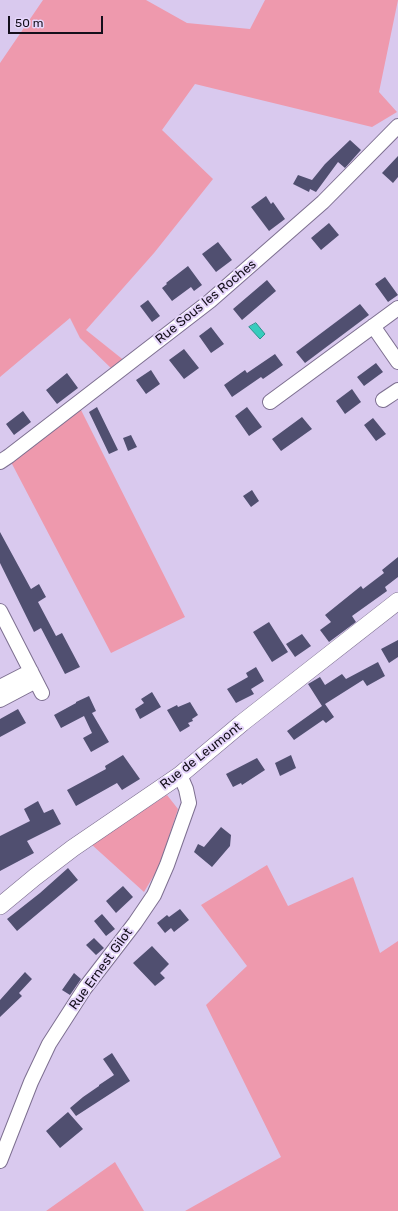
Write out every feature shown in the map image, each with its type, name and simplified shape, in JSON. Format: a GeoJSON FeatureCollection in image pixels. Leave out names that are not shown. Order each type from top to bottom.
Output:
{"type":"FeatureCollection","features":[{"type":"Feature","properties":{"kind":"street","name":"Rue Sous les Roches"},"geometry":{"type":"LineString","coordinates":[[0,462],[210,302],[323,202],[397,130]]}},
{"type":"Feature","properties":{"kind":"street"},"geometry":{"type":"LineString","coordinates":[[270,402],[398,308]]}},
{"type":"Feature","properties":{"kind":"street"},"geometry":{"type":"LineString","coordinates":[[373,326],[398,362]]}},
{"type":"Feature","properties":{"kind":"street"},"geometry":{"type":"LineString","coordinates":[[383,400],[398,390]]}},
{"type":"Feature","properties":{"kind":"street","name":"Rue de Leumont"},"geometry":{"type":"LineString","coordinates":[[0,906],[73,848],[180,775],[242,723],[398,601]]}},
{"type":"Feature","properties":{"kind":"street"},"geometry":{"type":"LineString","coordinates":[[0,611],[37,682]]}},
{"type":"Feature","properties":{"kind":"street"},"geometry":{"type":"LineString","coordinates":[[0,687],[37,682]]}},
{"type":"Feature","properties":{"kind":"street"},"geometry":{"type":"LineString","coordinates":[[0,700],[37,682]]}},
{"type":"Feature","properties":{"kind":"street","name":"Rue Ernest Gilot"},"geometry":{"type":"LineString","coordinates":[[0,1161],[31,1082],[49,1044],[85,988],[135,923],[154,895],[167,865],[188,803],[186,789],[180,775]]}},
{"type":"Feature","properties":{"kind":"shaded area"},"geometry":{"type":"Polygon","coordinates":[[[43,0],[146,0],[187,23],[250,29],[265,0],[398,0],[379,92],[397,112],[372,127],[195,84],[162,130],[213,179],[154,253],[86,330],[126,362],[115,372],[80,338],[70,318],[0,377],[0,63],[43,0]]]}},
{"type":"Feature","properties":{"kind":"shaded area"},"geometry":{"type":"Polygon","coordinates":[[[256,323],[265,334],[260,339],[249,327],[256,323]]]}},
{"type":"Feature","properties":{"kind":"shaded area"},"geometry":{"type":"Polygon","coordinates":[[[79,406],[185,617],[111,653],[11,462],[79,406]]]}},
{"type":"Feature","properties":{"kind":"shaded area"},"geometry":{"type":"Polygon","coordinates":[[[167,795],[178,809],[159,867],[144,892],[91,844],[167,795]]]}},
{"type":"Feature","properties":{"kind":"shaded area"},"geometry":{"type":"Polygon","coordinates":[[[267,865],[288,906],[353,877],[380,953],[398,941],[398,1211],[185,1211],[281,1157],[206,1005],[247,966],[201,905],[267,865]]]}},
{"type":"Feature","properties":{"kind":"shaded area"},"geometry":{"type":"Polygon","coordinates":[[[115,1162],[144,1211],[46,1211],[115,1162]]]}},
{"type":"Feature","properties":{"kind":"building"},"geometry":{"type":"Polygon","coordinates":[[[350,140],[361,150],[345,168],[338,162],[316,192],[310,189],[309,192],[293,184],[298,175],[312,180],[325,164],[350,140]]]}},
{"type":"Feature","properties":{"kind":"building"},"geometry":{"type":"Polygon","coordinates":[[[398,156],[398,177],[393,183],[382,173],[398,156]]]}},
{"type":"Feature","properties":{"kind":"building"},"geometry":{"type":"Polygon","coordinates":[[[266,196],[271,204],[273,202],[285,219],[269,231],[251,207],[266,196]]]}},
{"type":"Feature","properties":{"kind":"building"},"geometry":{"type":"Polygon","coordinates":[[[329,223],[339,235],[321,250],[311,238],[329,223]]]}},
{"type":"Feature","properties":{"kind":"building"},"geometry":{"type":"Polygon","coordinates":[[[218,242],[232,260],[216,272],[202,254],[218,242]]]}},
{"type":"Feature","properties":{"kind":"building"},"geometry":{"type":"Polygon","coordinates":[[[188,266],[202,285],[194,291],[191,287],[172,301],[162,288],[167,284],[166,283],[188,266]]]}},
{"type":"Feature","properties":{"kind":"building"},"geometry":{"type":"Polygon","coordinates":[[[385,277],[398,295],[388,302],[375,284],[385,277]]]}},
{"type":"Feature","properties":{"kind":"building"},"geometry":{"type":"Polygon","coordinates":[[[267,280],[276,291],[242,320],[233,309],[267,280]]]}},
{"type":"Feature","properties":{"kind":"building"},"geometry":{"type":"Polygon","coordinates":[[[148,300],[160,316],[152,322],[140,306],[148,300]]]}},
{"type":"Feature","properties":{"kind":"building"},"geometry":{"type":"Polygon","coordinates":[[[360,304],[369,315],[305,363],[296,352],[360,304]]]}},
{"type":"Feature","properties":{"kind":"building"},"geometry":{"type":"Polygon","coordinates":[[[211,327],[224,344],[211,353],[199,336],[211,327]]]}},
{"type":"Feature","properties":{"kind":"building"},"geometry":{"type":"Polygon","coordinates":[[[184,349],[199,368],[184,379],[169,360],[184,349]]]}},
{"type":"Feature","properties":{"kind":"building"},"geometry":{"type":"Polygon","coordinates":[[[275,354],[283,365],[263,379],[261,377],[232,397],[224,385],[245,370],[247,373],[275,354]]]}},
{"type":"Feature","properties":{"kind":"building"},"geometry":{"type":"Polygon","coordinates":[[[376,363],[383,372],[364,386],[357,377],[376,363]]]}},
{"type":"Feature","properties":{"kind":"building"},"geometry":{"type":"Polygon","coordinates":[[[151,370],[160,384],[146,394],[136,380],[151,370]]]}},
{"type":"Feature","properties":{"kind":"building"},"geometry":{"type":"Polygon","coordinates":[[[67,373],[78,388],[57,404],[46,390],[67,373]]]}},
{"type":"Feature","properties":{"kind":"building"},"geometry":{"type":"Polygon","coordinates":[[[352,389],[361,402],[345,414],[336,401],[352,389]]]}},
{"type":"Feature","properties":{"kind":"building"},"geometry":{"type":"Polygon","coordinates":[[[97,407],[118,450],[109,454],[89,412],[97,407]]]}},
{"type":"Feature","properties":{"kind":"building"},"geometry":{"type":"Polygon","coordinates":[[[247,407],[262,427],[249,436],[235,416],[247,407]]]}},
{"type":"Feature","properties":{"kind":"building"},"geometry":{"type":"Polygon","coordinates":[[[23,411],[31,422],[14,435],[6,424],[23,411]]]}},
{"type":"Feature","properties":{"kind":"building"},"geometry":{"type":"Polygon","coordinates":[[[302,417],[312,429],[281,451],[272,439],[302,417]]]}},
{"type":"Feature","properties":{"kind":"building"},"geometry":{"type":"Polygon","coordinates":[[[373,418],[386,434],[376,441],[364,425],[373,418]]]}},
{"type":"Feature","properties":{"kind":"building"},"geometry":{"type":"Polygon","coordinates":[[[131,435],[137,447],[128,451],[123,438],[131,435]]]}},
{"type":"Feature","properties":{"kind":"building"},"geometry":{"type":"Polygon","coordinates":[[[252,490],[259,501],[251,507],[243,496],[252,490]]]}},
{"type":"Feature","properties":{"kind":"building"},"geometry":{"type":"Polygon","coordinates":[[[0,532],[31,589],[39,584],[46,597],[38,602],[56,636],[62,633],[80,667],[65,674],[41,628],[34,632],[0,563],[0,532]]]}},
{"type":"Feature","properties":{"kind":"building"},"geometry":{"type":"Polygon","coordinates":[[[398,557],[398,577],[385,587],[387,591],[352,616],[356,622],[329,642],[320,630],[331,622],[325,615],[361,586],[363,589],[384,573],[382,570],[398,557]]]}},
{"type":"Feature","properties":{"kind":"building"},"geometry":{"type":"Polygon","coordinates":[[[269,622],[288,652],[272,662],[253,632],[269,622]]]}},
{"type":"Feature","properties":{"kind":"building"},"geometry":{"type":"Polygon","coordinates":[[[302,634],[311,646],[295,657],[286,644],[302,634]]]}},
{"type":"Feature","properties":{"kind":"building"},"geometry":{"type":"Polygon","coordinates":[[[398,640],[398,657],[389,663],[381,649],[398,640]]]}},
{"type":"Feature","properties":{"kind":"building"},"geometry":{"type":"Polygon","coordinates":[[[378,662],[385,676],[367,686],[363,680],[325,704],[334,717],[326,723],[323,720],[294,740],[287,731],[322,706],[308,684],[320,677],[325,685],[342,674],[346,679],[378,662]]]}},
{"type":"Feature","properties":{"kind":"building"},"geometry":{"type":"Polygon","coordinates":[[[256,667],[264,681],[251,689],[254,694],[236,703],[227,689],[248,677],[246,673],[256,667]]]}},
{"type":"Feature","properties":{"kind":"building"},"geometry":{"type":"Polygon","coordinates":[[[152,692],[161,707],[140,719],[135,709],[144,703],[141,699],[152,692]]]}},
{"type":"Feature","properties":{"kind":"building"},"geometry":{"type":"Polygon","coordinates":[[[89,696],[96,711],[92,713],[109,742],[91,752],[83,738],[92,733],[84,716],[61,728],[54,715],[89,696]]]}},
{"type":"Feature","properties":{"kind":"building"},"geometry":{"type":"Polygon","coordinates":[[[190,702],[198,715],[192,719],[193,721],[188,723],[190,726],[180,732],[167,710],[177,705],[178,707],[190,702]]]}},
{"type":"Feature","properties":{"kind":"building"},"geometry":{"type":"Polygon","coordinates":[[[18,709],[26,723],[0,737],[0,719],[18,709]]]}},
{"type":"Feature","properties":{"kind":"building"},"geometry":{"type":"Polygon","coordinates":[[[123,755],[140,779],[122,790],[117,783],[76,806],[67,790],[106,769],[105,766],[123,755]]]}},
{"type":"Feature","properties":{"kind":"building"},"geometry":{"type":"Polygon","coordinates":[[[291,755],[296,768],[280,776],[275,763],[291,755]]]}},
{"type":"Feature","properties":{"kind":"building"},"geometry":{"type":"Polygon","coordinates":[[[257,758],[265,770],[242,785],[241,783],[233,787],[226,774],[257,758]]]}},
{"type":"Feature","properties":{"kind":"building"},"geometry":{"type":"Polygon","coordinates":[[[38,801],[44,813],[53,809],[61,824],[27,841],[34,853],[0,871],[0,836],[30,821],[24,809],[38,801]]]}},
{"type":"Feature","properties":{"kind":"building"},"geometry":{"type":"Polygon","coordinates":[[[221,827],[231,835],[230,846],[212,867],[194,852],[198,844],[204,847],[221,827]]]}},
{"type":"Feature","properties":{"kind":"building"},"geometry":{"type":"Polygon","coordinates":[[[68,868],[78,880],[17,931],[7,919],[40,893],[68,868]]]}},
{"type":"Feature","properties":{"kind":"building"},"geometry":{"type":"Polygon","coordinates":[[[123,886],[133,897],[116,913],[106,901],[123,886]]]}},
{"type":"Feature","properties":{"kind":"building"},"geometry":{"type":"Polygon","coordinates":[[[180,909],[189,920],[174,932],[171,928],[165,933],[157,923],[167,915],[169,917],[180,909]]]}},
{"type":"Feature","properties":{"kind":"building"},"geometry":{"type":"Polygon","coordinates":[[[102,914],[115,929],[106,936],[94,921],[102,914]]]}},
{"type":"Feature","properties":{"kind":"building"},"geometry":{"type":"Polygon","coordinates":[[[94,938],[104,948],[96,955],[86,945],[94,938]]]}},
{"type":"Feature","properties":{"kind":"building"},"geometry":{"type":"Polygon","coordinates":[[[152,946],[169,964],[160,973],[165,978],[155,986],[133,963],[152,946]]]}},
{"type":"Feature","properties":{"kind":"building"},"geometry":{"type":"Polygon","coordinates":[[[25,972],[32,979],[19,993],[22,996],[0,1017],[0,1000],[25,972]]]}},
{"type":"Feature","properties":{"kind":"building"},"geometry":{"type":"Polygon","coordinates":[[[74,973],[81,979],[70,995],[62,990],[74,973]]]}},
{"type":"Feature","properties":{"kind":"building"},"geometry":{"type":"Polygon","coordinates":[[[112,1053],[130,1081],[76,1116],[70,1108],[114,1075],[103,1059],[112,1053]]]}},
{"type":"Feature","properties":{"kind":"building"},"geometry":{"type":"Polygon","coordinates":[[[68,1112],[83,1129],[60,1148],[46,1131],[68,1112]]]}}]}
